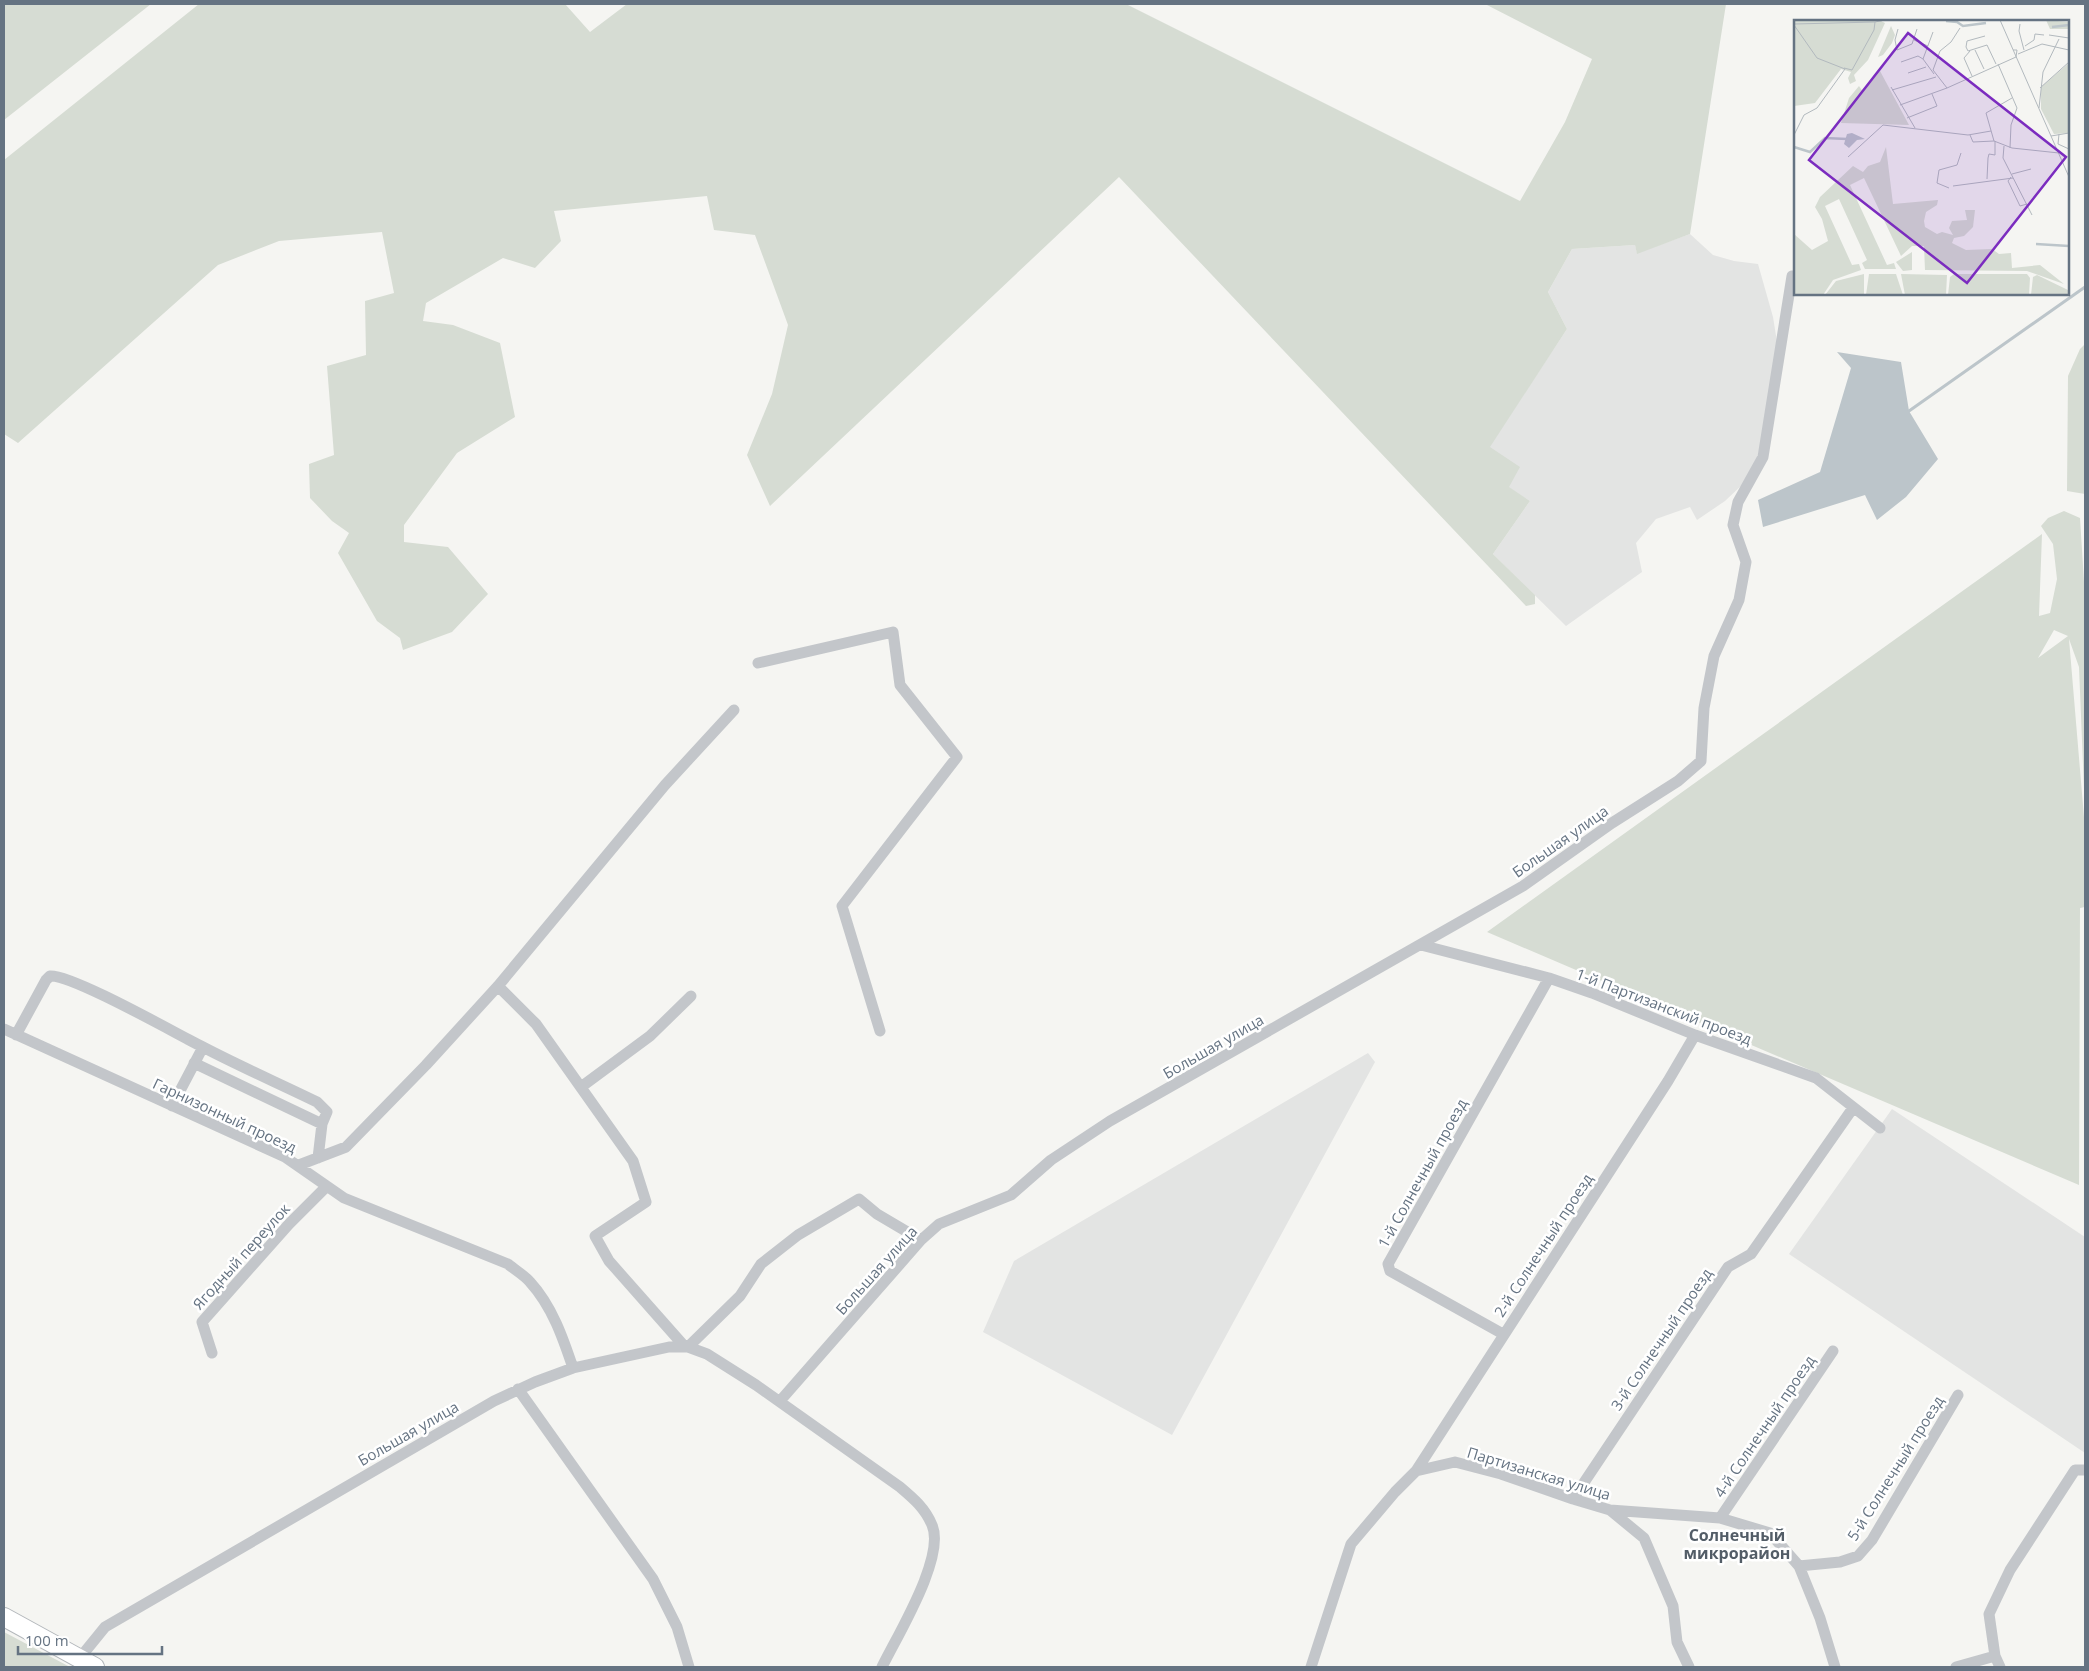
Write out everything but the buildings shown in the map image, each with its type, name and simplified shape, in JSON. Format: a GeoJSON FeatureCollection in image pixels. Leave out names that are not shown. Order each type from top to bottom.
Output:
{"type":"FeatureCollection","features":[{"type":"Feature","properties":{"kind":"main road"},"geometry":{"type":"LineString","coordinates":[[4,1617],[95,1667]]}},
{"type":"Feature","properties":{"kind":"street","name":"Большая улица"},"geometry":{"type":"LineString","coordinates":[[780,1401],[921,1240],[939,1224],[1011,1195],[1051,1160],[1110,1121],[1523,886],[1612,823],[1678,782],[1701,761],[1704,708],[1714,656],[1739,600],[1746,562],[1733,524],[1738,502],[1763,457],[1792,276]]}},
{"type":"Feature","properties":{"kind":"street"},"geometry":{"type":"LineString","coordinates":[[758,663],[893,632],[900,685],[957,757],[842,906],[880,1032]]}},
{"type":"Feature","properties":{"kind":"street"},"geometry":{"type":"LineString","coordinates":[[299,1165],[346,1146],[426,1065],[498,986],[665,785],[734,710]]}},
{"type":"Feature","properties":{"kind":"street","name":"1-й Партизанский проезд"},"geometry":{"type":"LineString","coordinates":[[1421,945],[1549,978],[1694,1035],[1816,1078],[1880,1128]]}},
{"type":"Feature","properties":{"kind":"street"},"geometry":{"type":"LineString","coordinates":[[16,1035],[50,976],[56,976],[91,990],[202,1047],[317,1102],[327,1112],[322,1124],[318,1158]]}},
{"type":"Feature","properties":{"kind":"street","name":"1-й Солнечный проезд"},"geometry":{"type":"LineString","coordinates":[[1503,1334],[1390,1270],[1388,1264],[1549,978]]}},
{"type":"Feature","properties":{"kind":"street"},"geometry":{"type":"LineString","coordinates":[[498,986],[536,1024],[634,1161],[646,1202],[595,1236],[609,1261],[686,1347],[740,1296],[761,1264],[798,1235],[859,1199],[877,1214],[921,1240]]}},
{"type":"Feature","properties":{"kind":"street"},"geometry":{"type":"LineString","coordinates":[[581,1087],[650,1036],[691,996]]}},
{"type":"Feature","properties":{"kind":"street","name":"Гарнизонный проезд"},"geometry":{"type":"LineString","coordinates":[[4,1029],[285,1157],[299,1165],[326,1187],[362,1206],[508,1264],[529,1281],[542,1298],[560,1331],[574,1368]]}},
{"type":"Feature","properties":{"kind":"street","name":"2-й Солнечный проезд"},"geometry":{"type":"LineString","coordinates":[[1416,1471],[1668,1081],[1694,1035]]}},
{"type":"Feature","properties":{"kind":"street"},"geometry":{"type":"LineString","coordinates":[[172,1106],[202,1047]]}},
{"type":"Feature","properties":{"kind":"street"},"geometry":{"type":"LineString","coordinates":[[194,1063],[322,1124]]}},
{"type":"Feature","properties":{"kind":"street","name":"3-й Солнечный проезд"},"geometry":{"type":"LineString","coordinates":[[1573,1499],[1728,1267],[1751,1254],[1853,1108]]}},
{"type":"Feature","properties":{"kind":"street","name":"Ягодный переулок"},"geometry":{"type":"LineString","coordinates":[[212,1353],[202,1322],[289,1224],[326,1187]]}},
{"type":"Feature","properties":{"kind":"street","name":"Большая улица"},"geometry":{"type":"LineString","coordinates":[[79,1659],[105,1627],[494,1401],[518,1389],[574,1368],[669,1347],[686,1347],[707,1354],[780,1401],[900,1487],[920,1504],[933,1526],[935,1545],[928,1574],[882,1667]]}},
{"type":"Feature","properties":{"kind":"street","name":"4-й Солнечный проезд"},"geometry":{"type":"LineString","coordinates":[[1720,1518],[1833,1351]]}},
{"type":"Feature","properties":{"kind":"street"},"geometry":{"type":"LineString","coordinates":[[518,1389],[653,1579],[677,1627],[688,1667]]}},
{"type":"Feature","properties":{"kind":"street","name":"5-й Солнечный проезд"},"geometry":{"type":"LineString","coordinates":[[1799,1566],[1840,1562],[1858,1556],[1872,1540],[1958,1395]]}},
{"type":"Feature","properties":{"kind":"street","name":"Партизанская улица"},"geometry":{"type":"LineString","coordinates":[[1416,1471],[1455,1462],[1501,1474],[1610,1510],[1644,1538],[1672,1606],[1678,1642],[1689,1667]]}},
{"type":"Feature","properties":{"kind":"street"},"geometry":{"type":"LineString","coordinates":[[1956,1667],[1998,1662],[1990,1614],[2010,1570],[2075,1470],[2085,1470]]}},
{"type":"Feature","properties":{"kind":"street"},"geometry":{"type":"LineString","coordinates":[[1311,1667],[1351,1544],[1395,1492],[1416,1471]]}},
{"type":"Feature","properties":{"kind":"street"},"geometry":{"type":"LineString","coordinates":[[1610,1510],[1720,1518],[1770,1533],[1799,1566],[1820,1618],[1835,1667]]}},
{"type":"Feature","properties":{"kind":"shaded area"},"geometry":{"type":"Polygon","coordinates":[[[4,4],[151,4],[4,120],[4,4]]]}},
{"type":"Feature","properties":{"kind":"shaded area"},"geometry":{"type":"Polygon","coordinates":[[[199,4],[565,4],[590,32],[627,4],[1126,4],[1520,201],[1565,122],[1592,59],[1485,4],[1726,4],[1690,234],[1637,254],[1635,245],[1572,249],[1548,292],[1567,329],[1490,447],[1520,467],[1509,487],[1530,501],[1493,554],[1535,595],[1535,604],[1526,606],[1119,177],[770,506],[747,455],[772,394],[788,325],[755,235],[714,230],[707,196],[554,211],[561,241],[535,268],[503,258],[426,303],[423,321],[453,325],[500,343],[515,417],[457,453],[404,525],[404,542],[448,547],[488,594],[452,632],[403,650],[400,638],[377,621],[338,553],[349,533],[332,521],[310,498],[309,464],[334,455],[327,366],[366,355],[365,301],[394,293],[382,232],[279,241],[218,265],[18,443],[4,434],[4,160],[199,4]]]}},
{"type":"Feature","properties":{"kind":"shaded area"},"geometry":{"type":"Polygon","coordinates":[[[1690,234],[1713,255],[1734,261],[1758,264],[1773,317],[1778,348],[1763,437],[1755,465],[1744,483],[1725,501],[1697,520],[1690,507],[1656,519],[1636,543],[1642,572],[1566,626],[1493,554],[1530,501],[1508,487],[1489,447],[1567,329],[1548,292],[1572,249],[1635,245],[1637,253],[1690,234]]]}},
{"type":"Feature","properties":{"kind":"shaded area"},"geometry":{"type":"Polygon","coordinates":[[[2085,344],[2085,494],[2067,491],[2068,376],[2080,349],[2085,344]]]}},
{"type":"Feature","properties":{"kind":"shaded area"},"geometry":{"type":"Polygon","coordinates":[[[1837,352],[1901,362],[1909,411],[1938,459],[1906,497],[1877,520],[1865,495],[1763,527],[1758,500],[1820,472],[1851,368],[1837,352]]]}},
{"type":"Feature","properties":{"kind":"shaded area"},"geometry":{"type":"Polygon","coordinates":[[[2064,511],[2080,518],[2085,598],[2085,814],[2079,667],[2069,639],[2085,829],[2085,907],[2080,908],[2079,1185],[1487,932],[2042,534],[2039,616],[2050,613],[2057,579],[2053,544],[2041,526],[2048,518],[2064,511]],[[2054,630],[2038,658],[2068,636],[2054,630]]]}},
{"type":"Feature","properties":{"kind":"shaded area"},"geometry":{"type":"Polygon","coordinates":[[[1368,1053],[1375,1062],[1172,1435],[983,1332],[1014,1261],[1368,1053]]]}},
{"type":"Feature","properties":{"kind":"shaded area"},"geometry":{"type":"Polygon","coordinates":[[[1892,1109],[2085,1237],[2085,1453],[1789,1254],[1892,1109]]]}},
{"type":"Feature","properties":{"kind":"shaded area"},"geometry":{"type":"Polygon","coordinates":[[[4,1632],[70,1667],[4,1667],[4,1632]]]}},
{"type":"Feature","properties":{"kind":"waterway"},"geometry":{"type":"LineString","coordinates":[[1909,411],[2085,287]]}},
{"type":"Feature","properties":{"kind":"district","name":"Солнечный микрорайон"},"geometry":{"type":"Point","coordinates":[1737,1544]}}]}
